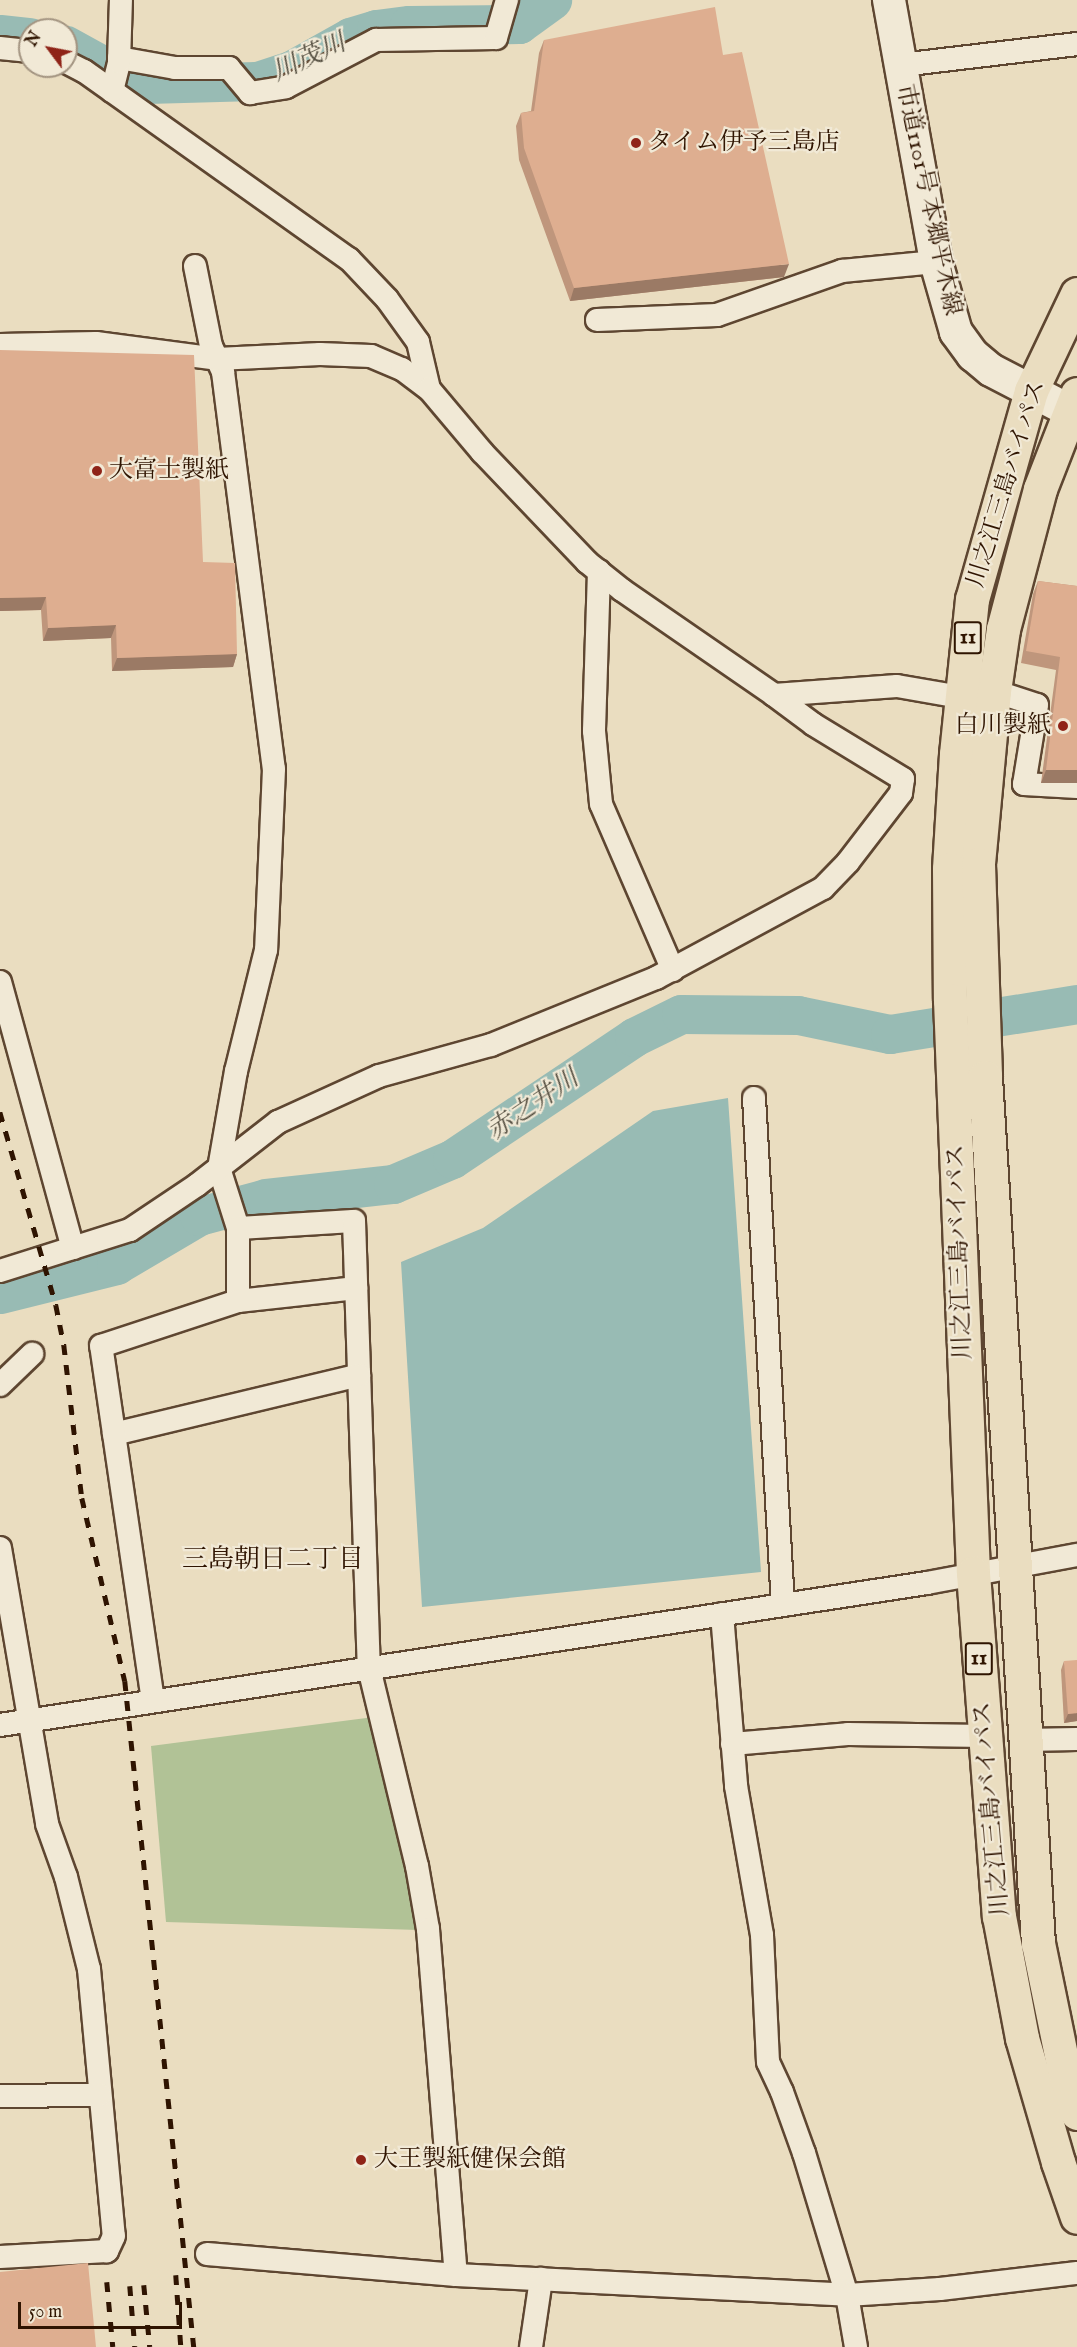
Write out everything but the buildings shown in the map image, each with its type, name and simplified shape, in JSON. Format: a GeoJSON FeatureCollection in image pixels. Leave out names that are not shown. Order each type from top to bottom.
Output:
{"type":"FeatureCollection","features":[{"type":"Feature","properties":{"kind":"highway","name":"川之江三島バイパス"},"geometry":{"type":"LineString","coordinates":[[1077,294],[1031,392],[972,599],[961,697],[949,869],[950,1000],[973,1573],[999,1916],[1022,2038],[1058,2162],[1077,2217]]}},
{"type":"Feature","properties":{"kind":"highway","name":"川之江三島バイパス"},"geometry":{"type":"LineString","coordinates":[[1073,402],[1040,489],[1003,629],[994,691],[978,864],[985,1077],[1038,1942],[1064,2070],[1077,2113]]}},
{"type":"Feature","properties":{"kind":"street"},"geometry":{"type":"LineString","coordinates":[[112,90],[119,60],[121,0]]}},
{"type":"Feature","properties":{"kind":"street","name":"市道1101号 本郷平木線"},"geometry":{"type":"LineString","coordinates":[[889,0],[936,262],[956,332],[974,355],[991,370],[1031,392],[1073,402]]}},
{"type":"Feature","properties":{"kind":"street"},"geometry":{"type":"LineString","coordinates":[[119,60],[175,68],[229,68],[250,93],[286,87],[376,40],[496,38],[503,15]]}},
{"type":"Feature","properties":{"kind":"street"},"geometry":{"type":"LineString","coordinates":[[901,65],[1077,44]]}},
{"type":"Feature","properties":{"kind":"street"},"geometry":{"type":"LineString","coordinates":[[0,48],[18,50]]}},
{"type":"Feature","properties":{"kind":"street"},"geometry":{"type":"LineString","coordinates":[[78,69],[112,90],[349,259],[387,299],[418,342],[429,389]]}},
{"type":"Feature","properties":{"kind":"street"},"geometry":{"type":"LineString","coordinates":[[597,320],[717,315],[842,271],[936,262]]}},
{"type":"Feature","properties":{"kind":"street"},"geometry":{"type":"LineString","coordinates":[[195,266],[212,346],[224,384],[274,768],[266,950],[236,1071],[223,1178],[236,1222],[238,1301]]}},
{"type":"Feature","properties":{"kind":"street"},"geometry":{"type":"LineString","coordinates":[[0,345],[96,343],[217,359],[328,354],[371,356],[402,369],[429,389],[482,452],[599,571],[813,724],[903,779],[901,793],[848,862],[823,888],[673,970],[491,1045],[380,1076],[278,1122],[223,1178],[130,1230],[0,1271]]}},
{"type":"Feature","properties":{"kind":"street"},"geometry":{"type":"LineString","coordinates":[[599,571],[594,731],[601,804],[673,970]]}},
{"type":"Feature","properties":{"kind":"street"},"geometry":{"type":"LineString","coordinates":[[774,695],[897,686],[961,697],[994,691],[1037,705],[1024,784],[1077,787]]}},
{"type":"Feature","properties":{"kind":"street"},"geometry":{"type":"LineString","coordinates":[[0,982],[73,1248]]}},
{"type":"Feature","properties":{"kind":"street"},"geometry":{"type":"LineString","coordinates":[[754,1098],[783,1605]]}},
{"type":"Feature","properties":{"kind":"street"},"geometry":{"type":"LineString","coordinates":[[236,1222],[354,1221],[369,1668],[417,1866],[428,1929],[456,2275]]}},
{"type":"Feature","properties":{"kind":"street"},"geometry":{"type":"LineString","coordinates":[[153,1701],[101,1346],[238,1301],[356,1288]]}},
{"type":"Feature","properties":{"kind":"street"},"geometry":{"type":"LineString","coordinates":[[0,1385],[32,1354]]}},
{"type":"Feature","properties":{"kind":"street"},"geometry":{"type":"LineString","coordinates":[[114,1434],[359,1375]]}},
{"type":"Feature","properties":{"kind":"street"},"geometry":{"type":"LineString","coordinates":[[0,1548],[3,1587],[47,1824],[66,1877],[89,1969],[114,2236],[106,2251],[0,2257]]}},
{"type":"Feature","properties":{"kind":"street"},"geometry":{"type":"LineString","coordinates":[[0,1725],[783,1605],[1077,1555]]}},
{"type":"Feature","properties":{"kind":"street"},"geometry":{"type":"LineString","coordinates":[[722,1614],[736,1786],[762,1935],[768,2062],[782,2092],[804,2153],[847,2295],[856,2347]]}},
{"type":"Feature","properties":{"kind":"street"},"geometry":{"type":"LineString","coordinates":[[732,1744],[848,1734],[985,1736]]}},
{"type":"Feature","properties":{"kind":"street"},"geometry":{"type":"LineString","coordinates":[[1025,1740],[1077,1739]]}},
{"type":"Feature","properties":{"kind":"street"},"geometry":{"type":"LineString","coordinates":[[0,2096],[100,2094]]}},
{"type":"Feature","properties":{"kind":"street"},"geometry":{"type":"LineString","coordinates":[[207,2254],[456,2275],[847,2295],[940,2289],[1077,2273]]}},
{"type":"Feature","properties":{"kind":"street"},"geometry":{"type":"LineString","coordinates":[[531,2347],[541,2279]]}},
{"type":"Feature","properties":{"kind":"green space"},"geometry":{"type":"Polygon","coordinates":[[[374,1717],[414,1890],[418,1930],[166,1922],[151,1746],[374,1717]]]}},
{"type":"Feature","properties":{"kind":"water"},"geometry":{"type":"Polygon","coordinates":[[[728,1098],[761,1572],[422,1607],[401,1262],[483,1228],[653,1111],[728,1098]]]}},
{"type":"Feature","properties":{"kind":"waterway","name":"川茂川"},"geometry":{"type":"LineString","coordinates":[[78,52],[104,66],[147,84],[257,81],[293,69],[350,37],[376,29],[409,25],[519,24],[552,0]]}},
{"type":"Feature","properties":{"kind":"waterway","name":"川茂川"},"geometry":{"type":"LineString","coordinates":[[0,34],[18,36]]}},
{"type":"Feature","properties":{"kind":"waterway","name":"赤之井川"},"geometry":{"type":"LineString","coordinates":[[0,1294],[116,1265],[199,1216],[266,1198],[393,1184],[452,1159],[634,1037],[681,1014],[798,1015],[890,1034],[1077,1004]]}},
{"type":"Feature","properties":{"kind":"railway"},"geometry":{"type":"LineString","coordinates":[[0,1112],[56,1305],[64,1345],[82,1498],[125,1681],[194,2347]]}},
{"type":"Feature","properties":{"kind":"railway"},"geometry":{"type":"LineString","coordinates":[[176,2275],[181,2347]]}},
{"type":"Feature","properties":{"kind":"railway"},"geometry":{"type":"LineString","coordinates":[[107,2282],[113,2347]]}},
{"type":"Feature","properties":{"kind":"railway"},"geometry":{"type":"LineString","coordinates":[[144,2285],[150,2347]]}},
{"type":"Feature","properties":{"kind":"railway"},"geometry":{"type":"LineString","coordinates":[[130,2286],[135,2347]]}},
{"type":"Feature","properties":{"kind":"place","name":"タイム伊予三島店"},"geometry":{"type":"Point","coordinates":[636,143]}},
{"type":"Feature","properties":{"kind":"place","name":"大富士製紙"},"geometry":{"type":"Point","coordinates":[97,471]}},
{"type":"Feature","properties":{"kind":"place","name":"白川製紙"},"geometry":{"type":"Point","coordinates":[1063,726]}},
{"type":"Feature","properties":{"kind":"place","name":"大王製紙健保会館"},"geometry":{"type":"Point","coordinates":[361,2160]}},
{"type":"Feature","properties":{"kind":"district","name":"三島朝日二丁目"},"geometry":{"type":"Point","coordinates":[273,1560]}}]}
